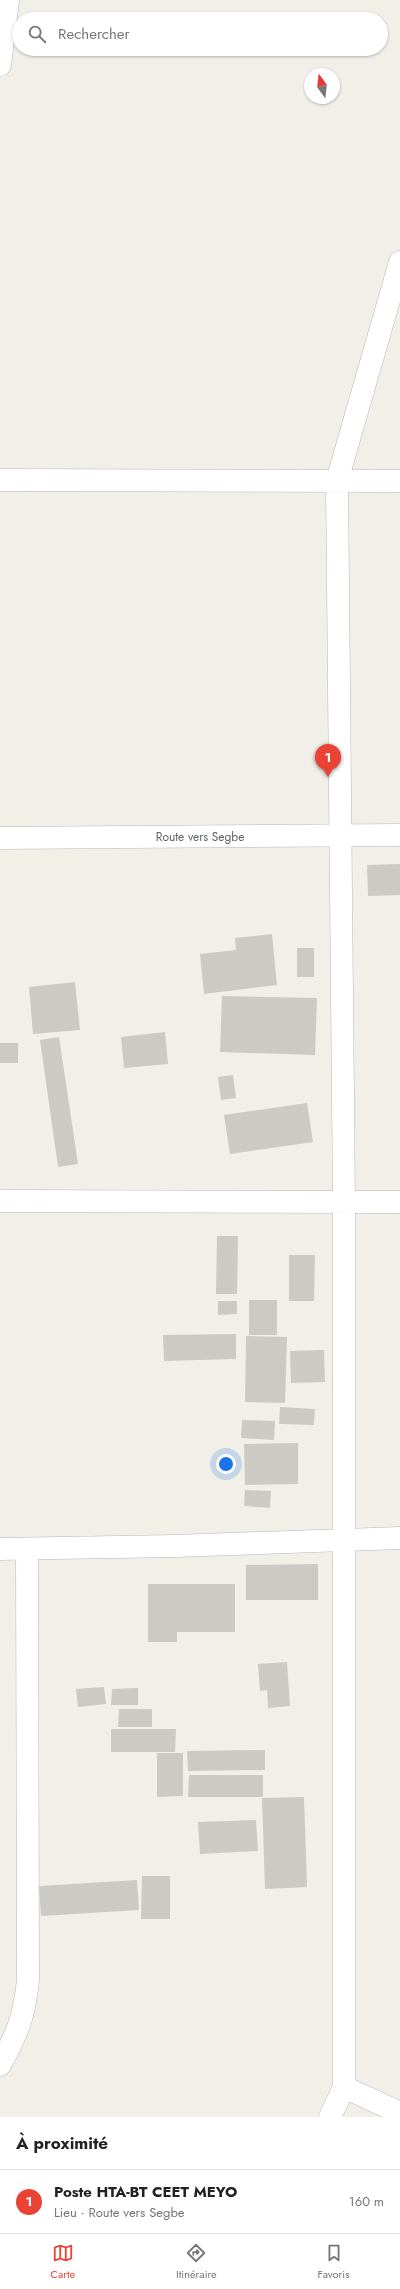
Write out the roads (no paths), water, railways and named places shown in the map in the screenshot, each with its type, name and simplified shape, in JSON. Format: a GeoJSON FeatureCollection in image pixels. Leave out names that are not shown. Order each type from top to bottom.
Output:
{"type":"FeatureCollection","features":[{"type":"Feature","properties":{"kind":"street"},"geometry":{"type":"LineString","coordinates":[[0,65],[8,0]]}},
{"type":"Feature","properties":{"kind":"street"},"geometry":{"type":"LineString","coordinates":[[330,2117],[344,2087],[344,1202],[337,482],[400,262]]}},
{"type":"Feature","properties":{"kind":"street"},"geometry":{"type":"LineString","coordinates":[[0,480],[400,481]]}},
{"type":"Feature","properties":{"kind":"street","name":"Route vers Segbe"},"geometry":{"type":"LineString","coordinates":[[0,838],[400,835]]}},
{"type":"Feature","properties":{"kind":"street"},"geometry":{"type":"LineString","coordinates":[[0,1201],[400,1202]]}},
{"type":"Feature","properties":{"kind":"street"},"geometry":{"type":"LineString","coordinates":[[0,1549],[175,1546],[400,1538]]}},
{"type":"Feature","properties":{"kind":"street"},"geometry":{"type":"LineString","coordinates":[[0,2065],[19,2030],[26,2004],[28,1980],[27,1549]]}},
{"type":"Feature","properties":{"kind":"street"},"geometry":{"type":"LineString","coordinates":[[344,2087],[400,2113]]}},
{"type":"Feature","properties":{"kind":"place","name":"Poste HTA-BT CEET MEYO"},"geometry":{"type":"Point","coordinates":[328,777]}}]}
